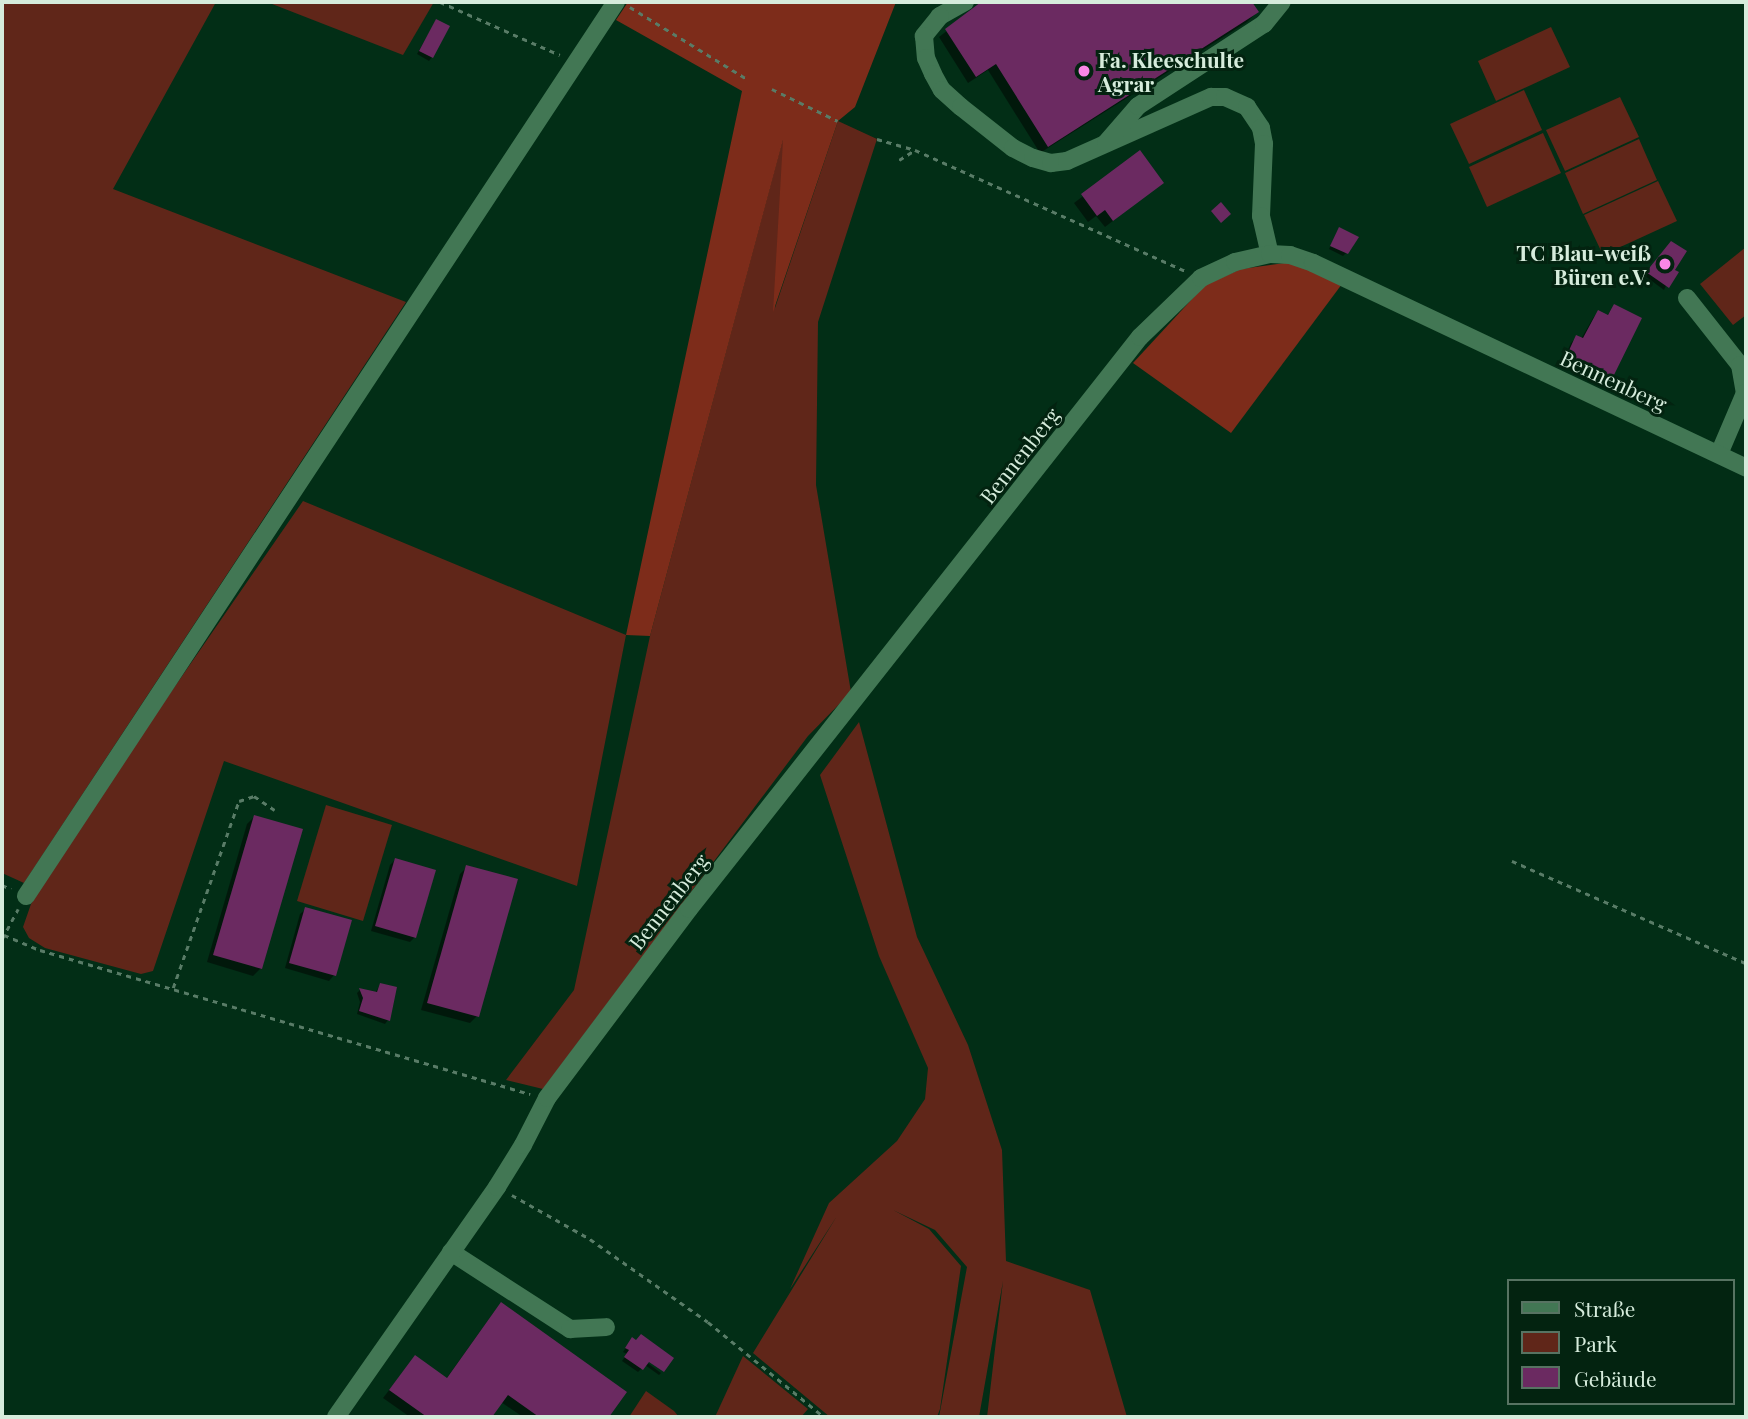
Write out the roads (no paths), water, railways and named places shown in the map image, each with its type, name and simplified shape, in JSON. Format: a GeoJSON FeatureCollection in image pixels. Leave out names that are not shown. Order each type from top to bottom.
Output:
{"type":"FeatureCollection","features":[{"type":"Feature","properties":{"kind":"street"},"geometry":{"type":"LineString","coordinates":[[26,896],[615,2]]}},
{"type":"Feature","properties":{"kind":"street"},"geometry":{"type":"LineString","coordinates":[[965,2],[940,16],[924,36],[926,58],[942,90],[1013,148],[1033,158],[1051,163],[1067,160],[1211,97],[1224,97],[1247,107],[1261,128],[1264,144],[1261,216],[1270,254]]}},
{"type":"Feature","properties":{"kind":"street"},"geometry":{"type":"LineString","coordinates":[[1104,145],[1138,106],[1264,24],[1282,2]]}},
{"type":"Feature","properties":{"kind":"street","name":"Bennenberg"},"geometry":{"type":"LineString","coordinates":[[336,1417],[497,1187],[547,1098],[688,909],[1140,337],[1201,278],[1235,262],[1270,254],[1290,255],[1746,468]]}},
{"type":"Feature","properties":{"kind":"street"},"geometry":{"type":"LineString","coordinates":[[1687,298],[1740,365],[1745,393],[1719,454]]}},
{"type":"Feature","properties":{"kind":"street"},"geometry":{"type":"LineString","coordinates":[[451,1252],[570,1329],[606,1327]]}},
{"type":"Feature","properties":{"kind":"place","name":"Fa. Kleeschulte Agrar"},"geometry":{"type":"Point","coordinates":[1084,71]}},
{"type":"Feature","properties":{"kind":"place","name":"TC Blau-weiß Büren e.V."},"geometry":{"type":"Point","coordinates":[1665,264]}}]}
